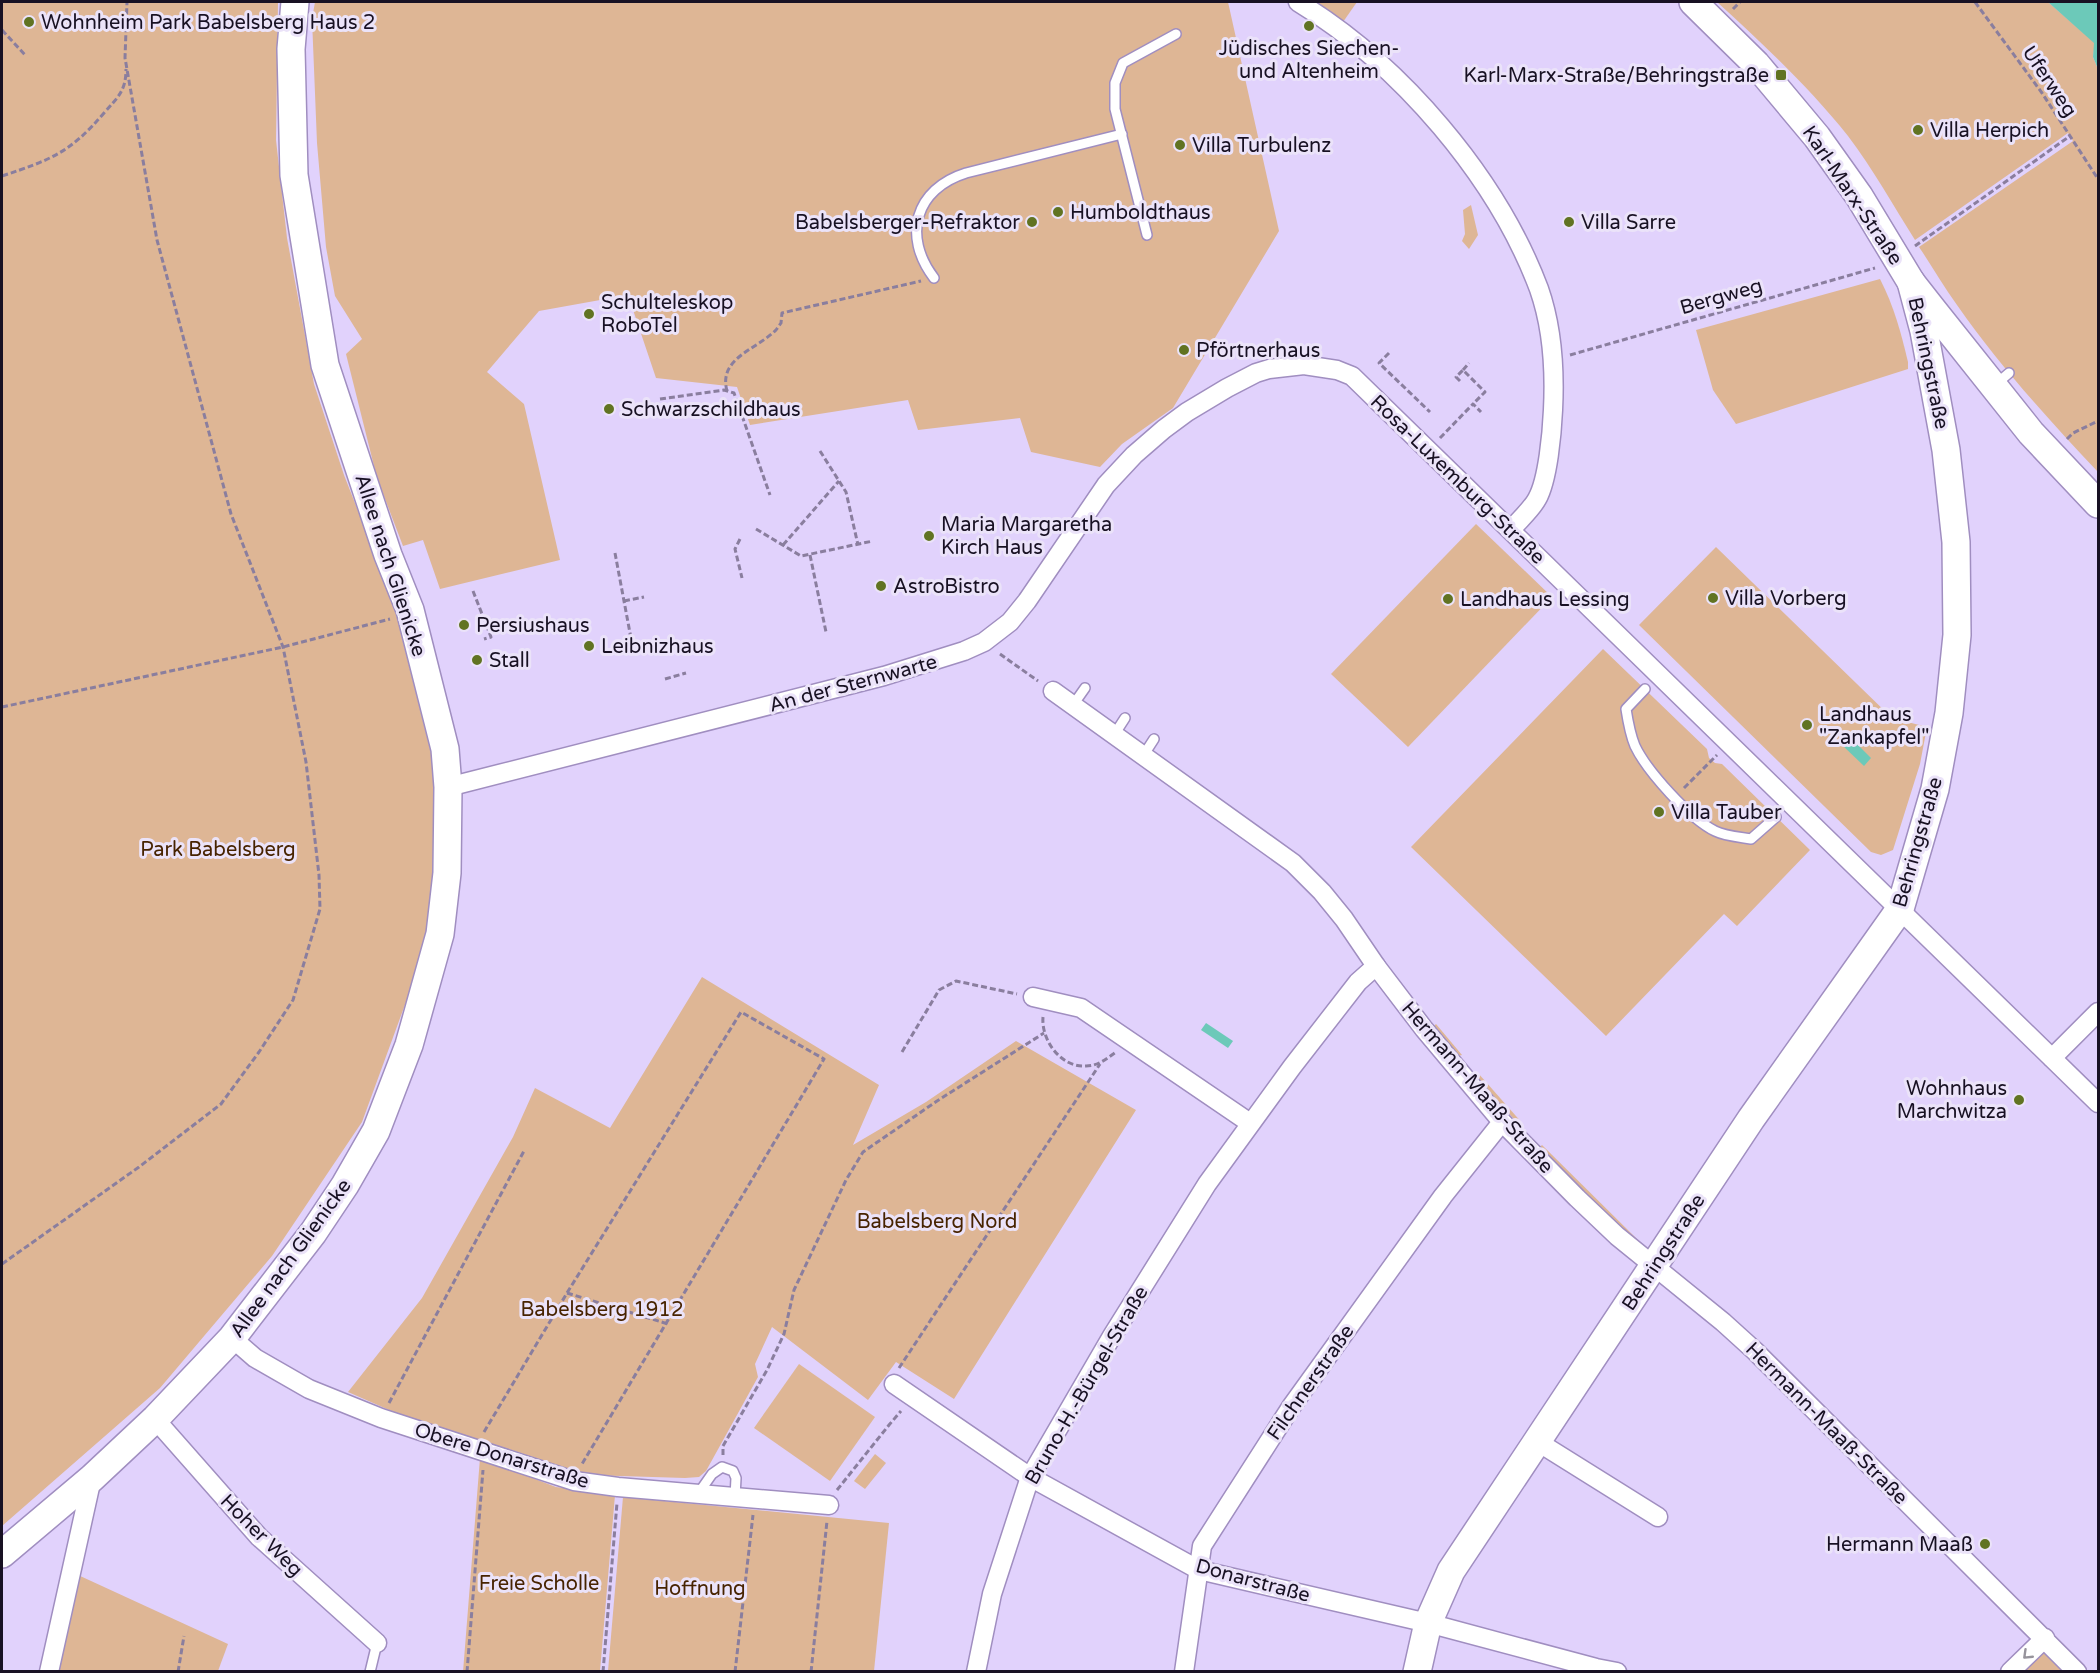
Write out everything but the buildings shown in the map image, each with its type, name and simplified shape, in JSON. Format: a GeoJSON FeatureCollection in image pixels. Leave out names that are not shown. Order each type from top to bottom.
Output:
{"type":"FeatureCollection","features":[{"type":"Feature","properties":{"kind":"street","name":"Allee nach Glienicke"},"geometry":{"type":"LineString","coordinates":[[2,1554],[92,1478],[155,1419],[232,1338],[313,1233],[345,1185],[376,1131],[424,996],[439,940],[447,873],[448,788],[445,749],[410,610],[388,555],[325,365],[294,175],[291,49],[295,2]]}},
{"type":"Feature","properties":{"kind":"street"},"geometry":{"type":"LineString","coordinates":[[1298,2],[1339,29],[1411,93],[1444,129],[1486,188],[1509,226],[1539,290],[1552,360],[1552,423],[1544,476],[1538,498],[1511,530]]}},
{"type":"Feature","properties":{"kind":"street","name":"Karl-Marx-Straße"},"geometry":{"type":"LineString","coordinates":[[1693,2],[1756,64],[1817,137],[1859,196],[1911,282],[2001,380],[2031,433],[2098,504]]}},
{"type":"Feature","properties":{"kind":"street","name":"Behringstraße"},"geometry":{"type":"LineString","coordinates":[[1417,1671],[1428,1623],[1451,1571],[1751,1119],[1900,909],[1935,789],[1949,713],[1957,635],[1956,542],[1946,450],[1924,331],[1911,282]]}},
{"type":"Feature","properties":{"kind":"street","name":"Rosa-Luxemburg-Straße"},"geometry":{"type":"LineString","coordinates":[[1164,429],[1227,388],[1257,373],[1287,366],[1304,365],[1329,368],[1352,376],[2098,1103]]}},
{"type":"Feature","properties":{"kind":"street","name":"An der Sternwarte"},"geometry":{"type":"LineString","coordinates":[[448,788],[899,672],[964,651],[984,642],[1010,622],[1027,601],[1106,485],[1134,455],[1164,429]]}},
{"type":"Feature","properties":{"kind":"street","name":"Hermann-Maaß-Straße"},"geometry":{"type":"LineString","coordinates":[[1053,691],[1293,863],[1322,892],[1424,1029],[1502,1122],[1576,1198],[1617,1236],[1755,1351],[2077,1671]]}},
{"type":"Feature","properties":{"kind":"street","name":"Bruno-H.-Bürgel-Straße"},"geometry":{"type":"LineString","coordinates":[[976,1671],[992,1594],[1030,1477],[1193,1205],[1250,1123],[1358,982],[1376,966]]}},
{"type":"Feature","properties":{"kind":"street"},"geometry":{"type":"LineString","coordinates":[[1040,999],[1082,1008],[1250,1123]]}},
{"type":"Feature","properties":{"kind":"street"},"geometry":{"type":"LineString","coordinates":[[2052,1058],[2098,1012]]}},
{"type":"Feature","properties":{"kind":"street","name":"Filchnerstraße"},"geometry":{"type":"LineString","coordinates":[[1184,1671],[1202,1546],[1291,1407],[1443,1196],[1502,1122]]}},
{"type":"Feature","properties":{"kind":"street","name":"Obere Donarstraße"},"geometry":{"type":"LineString","coordinates":[[232,1338],[255,1358],[309,1389],[381,1418],[574,1481],[618,1487],[829,1505]]}},
{"type":"Feature","properties":{"kind":"street","name":"Donarstraße"},"geometry":{"type":"LineString","coordinates":[[894,1384],[1030,1477],[1199,1570],[1428,1623],[1596,1668],[1617,1671]]}},
{"type":"Feature","properties":{"kind":"street","name":"Hoher Weg"},"geometry":{"type":"LineString","coordinates":[[155,1419],[259,1537],[377,1643]]}},
{"type":"Feature","properties":{"kind":"street"},"geometry":{"type":"LineString","coordinates":[[1538,1442],[1658,1517]]}},
{"type":"Feature","properties":{"kind":"street"},"geometry":{"type":"LineString","coordinates":[[49,1671],[92,1478]]}},
{"type":"Feature","properties":{"kind":"street"},"geometry":{"type":"LineString","coordinates":[[2010,1671],[2045,1638]]}},
{"type":"Feature","properties":{"kind":"lane"},"geometry":{"type":"LineString","coordinates":[[1147,235],[1115,109],[1115,83],[1124,63],[1176,34]]}},
{"type":"Feature","properties":{"kind":"lane"},"geometry":{"type":"LineString","coordinates":[[934,278],[920,258],[916,226],[926,200],[941,184],[966,172],[1122,134]]}},
{"type":"Feature","properties":{"kind":"lane"},"geometry":{"type":"LineString","coordinates":[[1073,705],[1085,688]]}},
{"type":"Feature","properties":{"kind":"lane"},"geometry":{"type":"LineString","coordinates":[[1645,689],[1626,710],[1629,727],[1635,746],[1647,766],[1674,798],[1697,820],[1715,831],[1732,836],[1751,839],[1776,816]]}},
{"type":"Feature","properties":{"kind":"lane"},"geometry":{"type":"LineString","coordinates":[[1114,735],[1125,718]]}},
{"type":"Feature","properties":{"kind":"lane"},"geometry":{"type":"LineString","coordinates":[[1143,756],[1154,739]]}},
{"type":"Feature","properties":{"kind":"lane"},"geometry":{"type":"LineString","coordinates":[[698,1494],[712,1474],[723,1467],[733,1471],[736,1478],[735,1497]]}},
{"type":"Feature","properties":{"kind":"lane"},"geometry":{"type":"LineString","coordinates":[[370,1671],[377,1643]]}},
{"type":"Feature","properties":{"kind":"path"},"geometry":{"type":"LineString","coordinates":[[2,176],[39,164],[69,149],[89,131],[124,90],[127,2]]}},
{"type":"Feature","properties":{"kind":"path"},"geometry":{"type":"LineString","coordinates":[[1730,12],[1740,2]]}},
{"type":"Feature","properties":{"kind":"path","name":"Uferweg"},"geometry":{"type":"LineString","coordinates":[[1975,2],[2042,93],[2098,179]]}},
{"type":"Feature","properties":{"kind":"path"},"geometry":{"type":"LineString","coordinates":[[2,30],[26,56]]}},
{"type":"Feature","properties":{"kind":"path"},"geometry":{"type":"LineString","coordinates":[[2,1264],[139,1167],[221,1104],[293,1000],[320,909],[319,875],[306,762],[283,647],[231,514],[160,252],[125,58]]}},
{"type":"Feature","properties":{"kind":"path","name":"Bergweg"},"geometry":{"type":"LineString","coordinates":[[1552,360],[1890,263],[2070,136]]}},
{"type":"Feature","properties":{"kind":"path"},"geometry":{"type":"LineString","coordinates":[[727,391],[724,382],[725,372],[732,363],[776,330],[781,323],[782,313],[934,278]]}},
{"type":"Feature","properties":{"kind":"path"},"geometry":{"type":"LineString","coordinates":[[1389,353],[1379,363],[1430,412]]}},
{"type":"Feature","properties":{"kind":"path"},"geometry":{"type":"LineString","coordinates":[[1460,381],[1456,376],[1469,363]]}},
{"type":"Feature","properties":{"kind":"path"},"geometry":{"type":"LineString","coordinates":[[1429,450],[1485,392],[1463,370]]}},
{"type":"Feature","properties":{"kind":"path"},"geometry":{"type":"LineString","coordinates":[[660,399],[727,391],[734,393],[770,495]]}},
{"type":"Feature","properties":{"kind":"path"},"geometry":{"type":"LineString","coordinates":[[1473,404],[1480,412]]}},
{"type":"Feature","properties":{"kind":"path"},"geometry":{"type":"LineString","coordinates":[[2067,439],[2073,433],[2098,421]]}},
{"type":"Feature","properties":{"kind":"path"},"geometry":{"type":"LineString","coordinates":[[820,451],[846,492],[858,544]]}},
{"type":"Feature","properties":{"kind":"path"},"geometry":{"type":"LineString","coordinates":[[783,546],[839,481]]}},
{"type":"Feature","properties":{"kind":"path"},"geometry":{"type":"LineString","coordinates":[[756,529],[801,556],[873,541]]}},
{"type":"Feature","properties":{"kind":"path"},"geometry":{"type":"LineString","coordinates":[[740,539],[735,549],[742,578]]}},
{"type":"Feature","properties":{"kind":"path"},"geometry":{"type":"LineString","coordinates":[[615,553],[633,649]]}},
{"type":"Feature","properties":{"kind":"path"},"geometry":{"type":"LineString","coordinates":[[810,555],[826,632]]}},
{"type":"Feature","properties":{"kind":"path"},"geometry":{"type":"LineString","coordinates":[[473,591],[491,637],[484,639]]}},
{"type":"Feature","properties":{"kind":"path"},"geometry":{"type":"LineString","coordinates":[[624,601],[644,597]]}},
{"type":"Feature","properties":{"kind":"path"},"geometry":{"type":"LineString","coordinates":[[2,707],[283,647],[397,618],[410,610]]}},
{"type":"Feature","properties":{"kind":"path"},"geometry":{"type":"LineString","coordinates":[[1004,657],[1031,676]]}},
{"type":"Feature","properties":{"kind":"path"},"geometry":{"type":"LineString","coordinates":[[664,679],[686,673]]}},
{"type":"Feature","properties":{"kind":"path"},"geometry":{"type":"LineString","coordinates":[[1674,798],[1712,760]]}},
{"type":"Feature","properties":{"kind":"path"},"geometry":{"type":"LineString","coordinates":[[902,1052],[939,990],[956,981],[1040,999],[1044,1033],[1052,1049],[1066,1061],[1084,1067],[1100,1064]]}},
{"type":"Feature","properties":{"kind":"path"},"geometry":{"type":"LineString","coordinates":[[467,1671],[484,1452],[480,1440],[567,1293],[741,1012],[824,1059],[578,1472]]}},
{"type":"Feature","properties":{"kind":"path"},"geometry":{"type":"LineString","coordinates":[[723,1467],[723,1446],[767,1370],[784,1334],[794,1290],[846,1180],[862,1152],[1044,1033]]}},
{"type":"Feature","properties":{"kind":"path"},"geometry":{"type":"LineString","coordinates":[[900,1365],[1100,1064],[1132,1041]]}},
{"type":"Feature","properties":{"kind":"path"},"geometry":{"type":"LineString","coordinates":[[386,1408],[524,1150]]}},
{"type":"Feature","properties":{"kind":"path"},"geometry":{"type":"LineString","coordinates":[[567,1293],[668,1324]]}},
{"type":"Feature","properties":{"kind":"path"},"geometry":{"type":"LineString","coordinates":[[812,1671],[829,1505],[838,1488],[900,1414]]}},
{"type":"Feature","properties":{"kind":"path"},"geometry":{"type":"LineString","coordinates":[[603,1671],[618,1487]]}},
{"type":"Feature","properties":{"kind":"path"},"geometry":{"type":"LineString","coordinates":[[735,1671],[755,1499]]}},
{"type":"Feature","properties":{"kind":"path"},"geometry":{"type":"LineString","coordinates":[[178,1671],[184,1636]]}},
{"type":"Feature","properties":{"kind":"green space","name":"Park Babelsberg"},"geometry":{"type":"Polygon","coordinates":[[[2,2],[278,2],[276,140],[287,238],[314,384],[344,475],[392,598],[435,769],[434,889],[421,961],[362,1122],[272,1256],[160,1388],[2,1526],[2,2]]]}},
{"type":"Feature","properties":{"kind":"green space"},"geometry":{"type":"Polygon","coordinates":[[[315,2],[1228,2],[1279,231],[1173,408],[1122,444],[1100,467],[1031,452],[1020,418],[918,430],[908,400],[750,425],[737,387],[656,378],[628,295],[539,311],[487,372],[524,404],[560,560],[440,589],[423,540],[403,546],[377,478],[346,354],[362,339],[335,296],[326,247],[317,143],[312,19],[315,2]]]}},
{"type":"Feature","properties":{"kind":"green space"},"geometry":{"type":"Polygon","coordinates":[[[1312,2],[1357,2],[1343,22],[1312,2]]]}},
{"type":"Feature","properties":{"kind":"green space"},"geometry":{"type":"Polygon","coordinates":[[[1717,2],[2048,2],[2095,43],[2093,57],[2098,69],[2098,472],[2042,412],[1990,349],[1952,298],[1919,247],[2073,141],[2068,133],[1915,240],[1848,136],[1785,66],[1717,2]]]}},
{"type":"Feature","properties":{"kind":"green space"},"geometry":{"type":"Polygon","coordinates":[[[1471,205],[1478,235],[1469,249],[1462,241],[1465,234],[1463,210],[1471,205]]]}},
{"type":"Feature","properties":{"kind":"green space"},"geometry":{"type":"Polygon","coordinates":[[[1880,279],[1897,320],[1908,369],[1736,424],[1713,390],[1696,330],[1880,279]]]}},
{"type":"Feature","properties":{"kind":"green space"},"geometry":{"type":"Polygon","coordinates":[[[1476,524],[1552,597],[1408,747],[1331,674],[1476,524]]]}},
{"type":"Feature","properties":{"kind":"green space"},"geometry":{"type":"Polygon","coordinates":[[[1716,547],[1892,718],[1927,727],[1920,764],[1893,850],[1881,855],[1871,852],[1639,625],[1716,547]]]}},
{"type":"Feature","properties":{"kind":"green space"},"geometry":{"type":"Polygon","coordinates":[[[1603,649],[1707,749],[1709,758],[1715,763],[1722,764],[1810,850],[1737,926],[1724,914],[1606,1036],[1411,847],[1603,649]]]}},
{"type":"Feature","properties":{"kind":"green space","name":"Babelsberg 1912"},"geometry":{"type":"Polygon","coordinates":[[[702,977],[879,1085],[853,1145],[926,1102],[1016,1041],[1136,1110],[954,1399],[896,1362],[868,1400],[772,1327],[755,1364],[758,1377],[706,1471],[699,1477],[685,1478],[588,1475],[412,1420],[348,1392],[422,1298],[513,1137],[535,1088],[610,1128],[702,977]]]}},
{"type":"Feature","properties":{"kind":"green space"},"geometry":{"type":"Polygon","coordinates":[[[1436,1024],[1462,1055],[1458,1056],[1433,1027],[1436,1024]]]}},
{"type":"Feature","properties":{"kind":"green space"},"geometry":{"type":"Polygon","coordinates":[[[1478,1073],[1523,1124],[1521,1127],[1475,1075],[1478,1073]]]}},
{"type":"Feature","properties":{"kind":"green space"},"geometry":{"type":"Polygon","coordinates":[[[1542,1145],[1641,1243],[1638,1245],[1540,1147],[1542,1145]]]}},
{"type":"Feature","properties":{"kind":"green space"},"geometry":{"type":"Polygon","coordinates":[[[799,1364],[875,1417],[830,1481],[754,1428],[799,1364]]]}},
{"type":"Feature","properties":{"kind":"green space"},"geometry":{"type":"Polygon","coordinates":[[[875,1454],[886,1463],[865,1489],[854,1481],[875,1454]]]}},
{"type":"Feature","properties":{"kind":"green space","name":"Freie Scholle"},"geometry":{"type":"Polygon","coordinates":[[[480,1458],[556,1487],[615,1495],[600,1671],[463,1672],[480,1458]]]}},
{"type":"Feature","properties":{"kind":"green space","name":"Hoffnung"},"geometry":{"type":"Polygon","coordinates":[[[623,1497],[889,1523],[874,1671],[608,1671],[623,1497]]]}},
{"type":"Feature","properties":{"kind":"green space"},"geometry":{"type":"Polygon","coordinates":[[[78,1575],[228,1644],[218,1671],[57,1672],[78,1575]]]}},
{"type":"Feature","properties":{"kind":"green space"},"geometry":{"type":"Polygon","coordinates":[[[2043,1649],[2064,1672],[2020,1672],[2043,1649]]]}},
{"type":"Feature","properties":{"kind":"shaded area"},"geometry":{"type":"Polygon","coordinates":[[[2048,2],[2098,2],[2098,69],[2093,57],[2094,43],[2048,2]]]}},
{"type":"Feature","properties":{"kind":"shaded area"},"geometry":{"type":"Polygon","coordinates":[[[1850,737],[1871,758],[1864,766],[1842,745],[1850,737]]]}},
{"type":"Feature","properties":{"kind":"shaded area"},"geometry":{"type":"Polygon","coordinates":[[[1206,1023],[1233,1041],[1228,1048],[1201,1030],[1206,1023]]]}},
{"type":"Feature","properties":{"kind":"place","name":"Wohnheim Park Babelsberg Haus 2"},"geometry":{"type":"Point","coordinates":[29,22]}},
{"type":"Feature","properties":{"kind":"place","name":"Jüdisches Siechen- und Altenheim"},"geometry":{"type":"Point","coordinates":[1309,26]}},
{"type":"Feature","properties":{"kind":"place","name":"Karl-Marx-Straße/Behringstraße"},"geometry":{"type":"Point","coordinates":[1781,75]}},
{"type":"Feature","properties":{"kind":"place","name":"Villa Herpich"},"geometry":{"type":"Point","coordinates":[1918,130]}},
{"type":"Feature","properties":{"kind":"place","name":"Villa Turbulenz"},"geometry":{"type":"Point","coordinates":[1180,145]}},
{"type":"Feature","properties":{"kind":"place","name":"Humboldthaus"},"geometry":{"type":"Point","coordinates":[1058,212]}},
{"type":"Feature","properties":{"kind":"place","name":"Babelsberger-Refraktor"},"geometry":{"type":"Point","coordinates":[1032,222]}},
{"type":"Feature","properties":{"kind":"place","name":"Villa Sarre"},"geometry":{"type":"Point","coordinates":[1569,222]}},
{"type":"Feature","properties":{"kind":"place","name":"Schulteleskop RoboTel"},"geometry":{"type":"Point","coordinates":[589,314]}},
{"type":"Feature","properties":{"kind":"place","name":"Pförtnerhaus"},"geometry":{"type":"Point","coordinates":[1184,350]}},
{"type":"Feature","properties":{"kind":"place","name":"Schwarzschildhaus"},"geometry":{"type":"Point","coordinates":[609,409]}},
{"type":"Feature","properties":{"kind":"place","name":"Maria Margaretha Kirch Haus"},"geometry":{"type":"Point","coordinates":[929,536]}},
{"type":"Feature","properties":{"kind":"place","name":"AstroBistro"},"geometry":{"type":"Point","coordinates":[881,586]}},
{"type":"Feature","properties":{"kind":"place","name":"Villa Vorberg"},"geometry":{"type":"Point","coordinates":[1713,598]}},
{"type":"Feature","properties":{"kind":"place","name":"Landhaus Lessing"},"geometry":{"type":"Point","coordinates":[1448,599]}},
{"type":"Feature","properties":{"kind":"place","name":"Persiushaus"},"geometry":{"type":"Point","coordinates":[464,625]}},
{"type":"Feature","properties":{"kind":"place","name":"Leibnizhaus"},"geometry":{"type":"Point","coordinates":[589,646]}},
{"type":"Feature","properties":{"kind":"place","name":"Stall"},"geometry":{"type":"Point","coordinates":[477,660]}},
{"type":"Feature","properties":{"kind":"place","name":"Landhaus \"Zankapfel\""},"geometry":{"type":"Point","coordinates":[1807,725]}},
{"type":"Feature","properties":{"kind":"place","name":"Villa Tauber"},"geometry":{"type":"Point","coordinates":[1659,812]}},
{"type":"Feature","properties":{"kind":"place","name":"Wohnhaus Marchwitza"},"geometry":{"type":"Point","coordinates":[2019,1100]}},
{"type":"Feature","properties":{"kind":"place","name":"Hermann Maaß"},"geometry":{"type":"Point","coordinates":[1985,1544]}},
{"type":"Feature","properties":{"kind":"park label","name":"Babelsberg Nord"},"geometry":{"type":"Point","coordinates":[937,1221]}}]}
